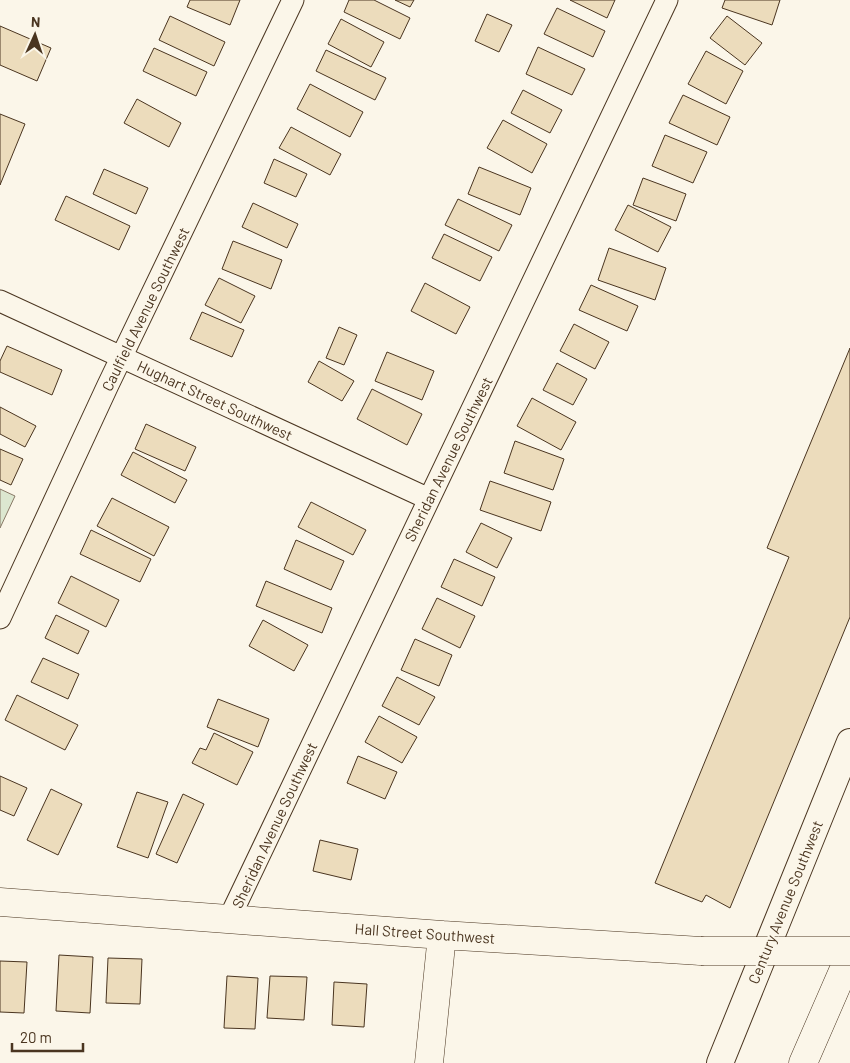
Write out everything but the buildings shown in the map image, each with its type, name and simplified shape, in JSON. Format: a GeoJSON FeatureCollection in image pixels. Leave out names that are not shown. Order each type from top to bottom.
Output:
{"type":"FeatureCollection","features":[{"type":"Feature","properties":{"kind":"main road","name":"Hall Street Southwest"},"geometry":{"type":"LineString","coordinates":[[0,902],[442,935],[701,951],[850,953]]}},
{"type":"Feature","properties":{"kind":"main road"},"geometry":{"type":"LineString","coordinates":[[429,1063],[442,935]]}},
{"type":"Feature","properties":{"kind":"main road"},"geometry":{"type":"LineString","coordinates":[[803,1063],[850,953]]}},
{"type":"Feature","properties":{"kind":"street","name":"Caulfield Avenue Southwest"},"geometry":{"type":"LineString","coordinates":[[0,618],[122,357],[293,0]]}},
{"type":"Feature","properties":{"kind":"street","name":"Sheridan Avenue Southwest"},"geometry":{"type":"LineString","coordinates":[[229,919],[667,0]]}},
{"type":"Feature","properties":{"kind":"street","name":"Hughart Street Southwest"},"geometry":{"type":"LineString","coordinates":[[0,301],[429,499]]}},
{"type":"Feature","properties":{"kind":"street","name":"Century Avenue Southwest"},"geometry":{"type":"LineString","coordinates":[[720,1063],[850,742]]}},
{"type":"Feature","properties":{"kind":"green space"},"geometry":{"type":"Polygon","coordinates":[[[0,489],[15,496],[0,528],[0,489]]]}}]}
